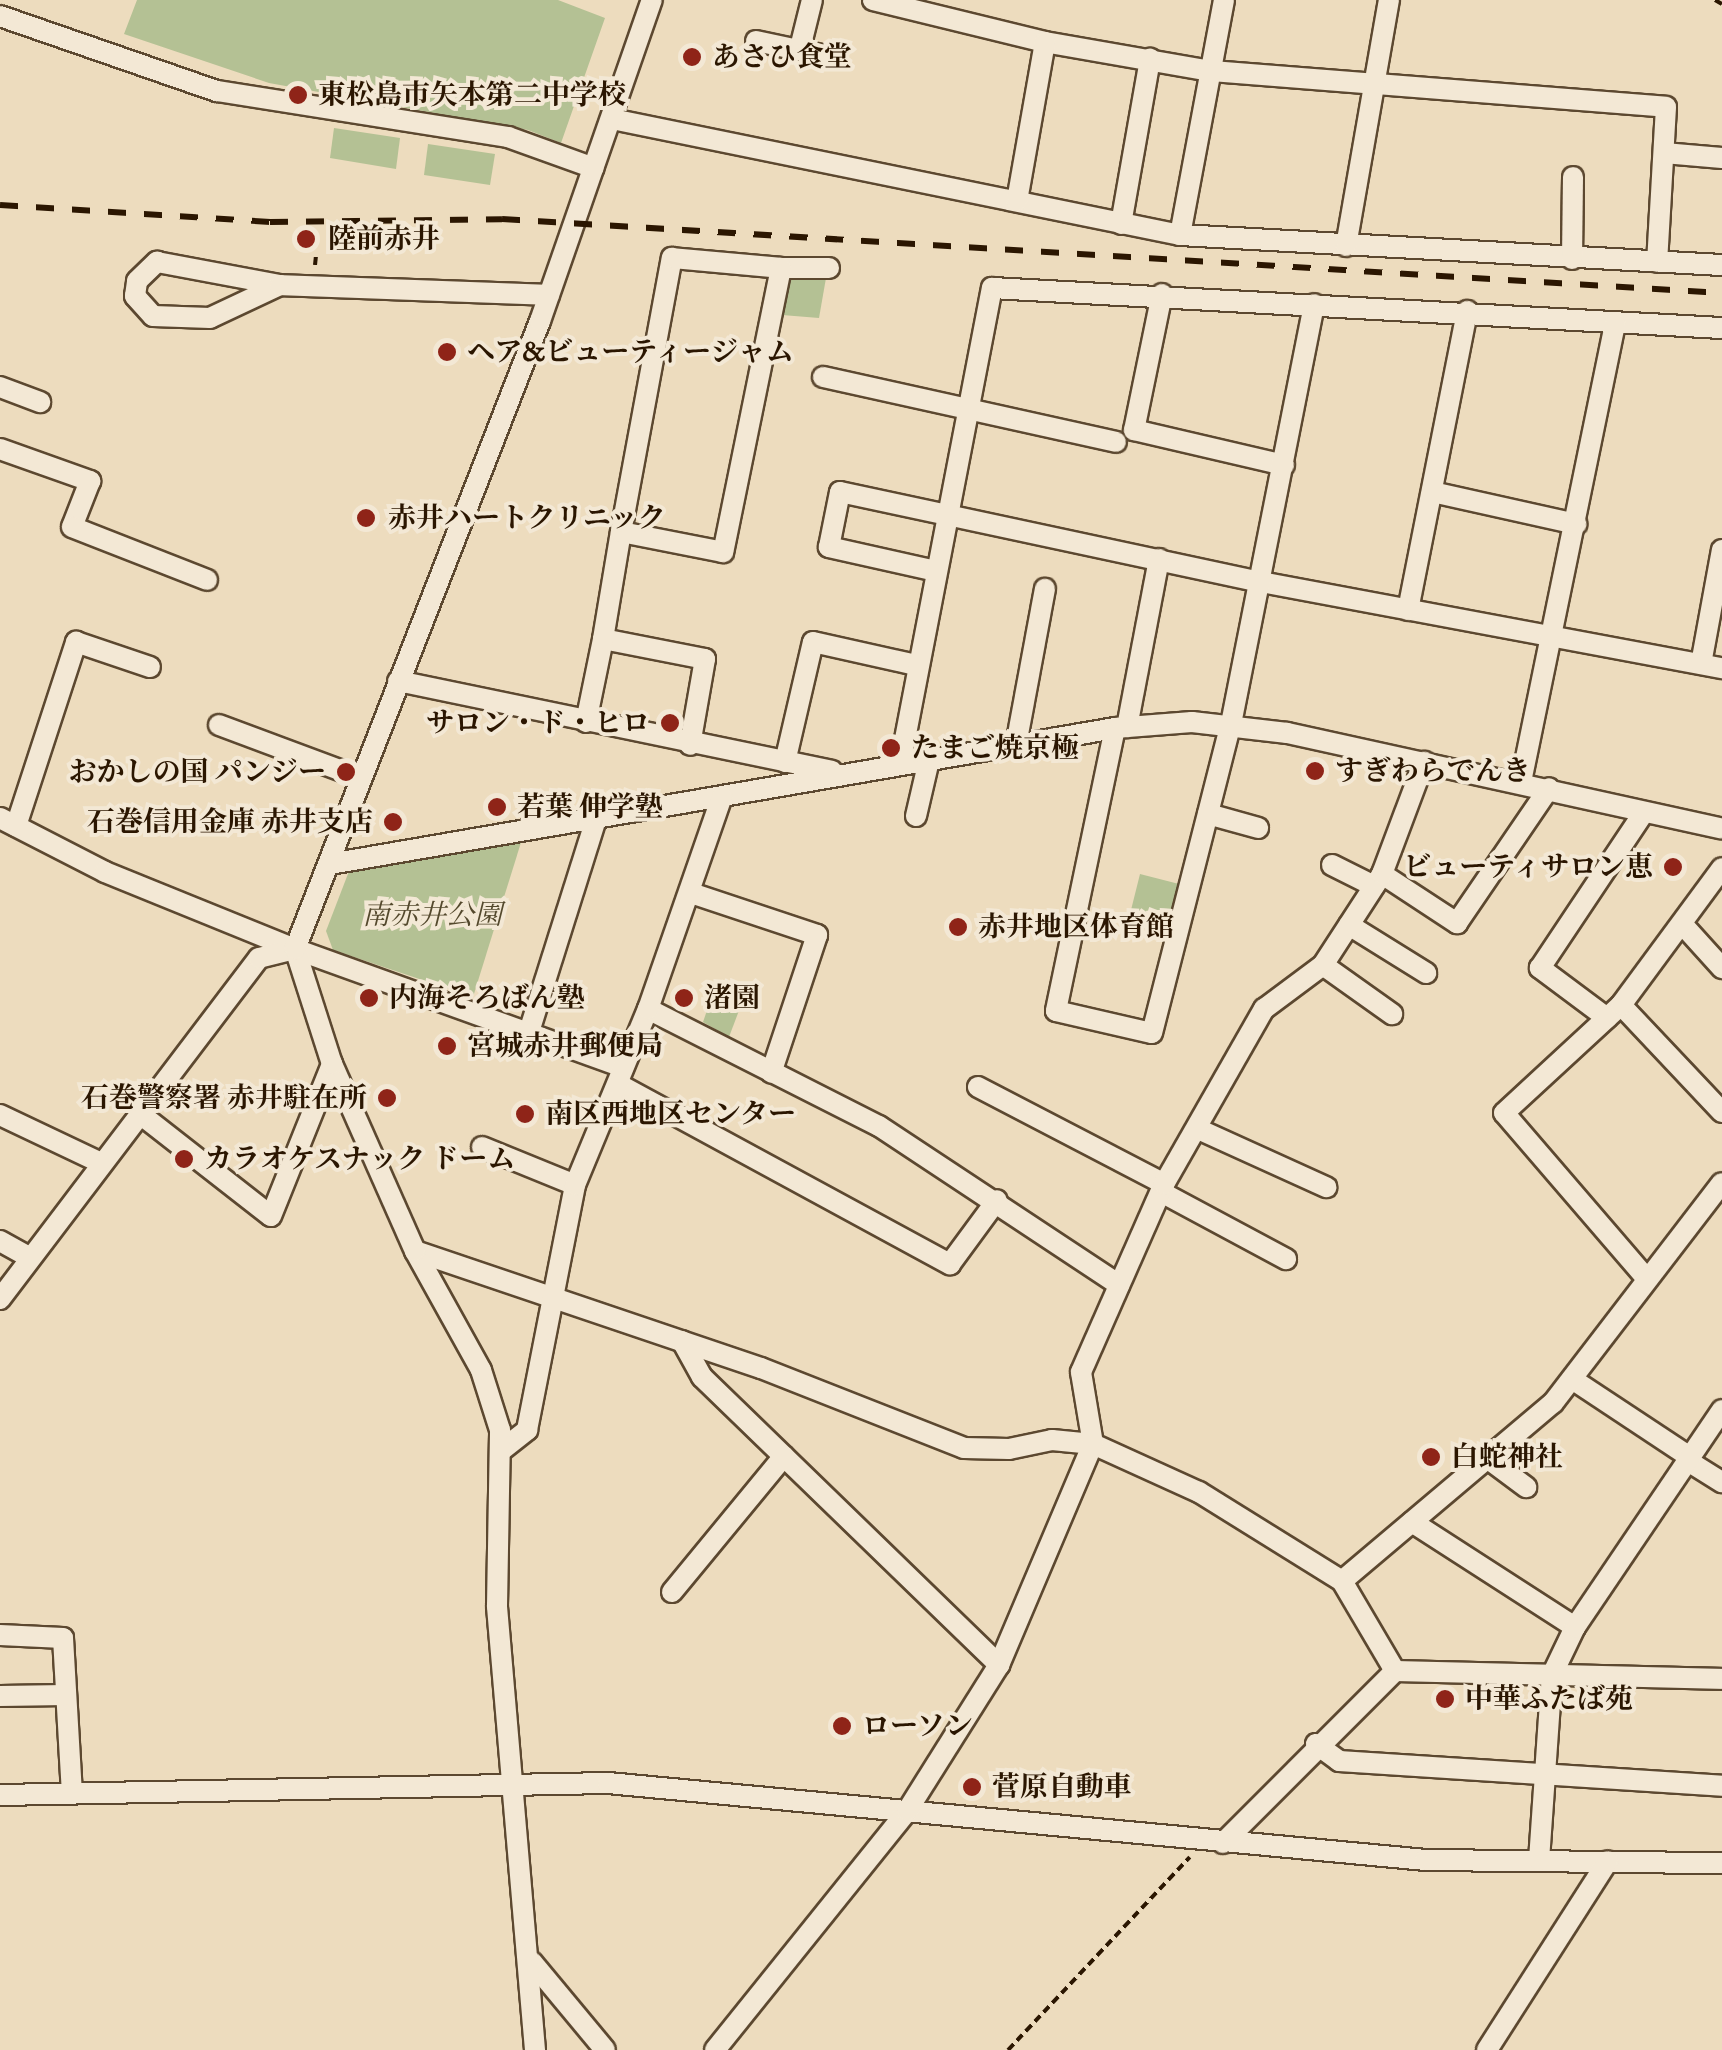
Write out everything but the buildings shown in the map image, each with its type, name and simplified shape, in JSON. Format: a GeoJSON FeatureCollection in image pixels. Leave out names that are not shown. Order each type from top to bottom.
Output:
{"type":"FeatureCollection","features":[{"type":"Feature","properties":{"kind":"street"},"geometry":{"type":"LineString","coordinates":[[535,2050],[532,1962],[497,1606],[502,1449],[481,1370],[415,1251],[332,1064],[295,949],[549,295],[652,0]]}},
{"type":"Feature","properties":{"kind":"street"},"geometry":{"type":"LineString","coordinates":[[800,48],[812,0]]}},
{"type":"Feature","properties":{"kind":"street"},"geometry":{"type":"LineString","coordinates":[[874,0],[1045,42],[1212,71],[1666,107],[1658,262]]}},
{"type":"Feature","properties":{"kind":"street"},"geometry":{"type":"LineString","coordinates":[[1180,235],[1224,0]]}},
{"type":"Feature","properties":{"kind":"street"},"geometry":{"type":"LineString","coordinates":[[1346,246],[1388,0]]}},
{"type":"Feature","properties":{"kind":"street"},"geometry":{"type":"LineString","coordinates":[[0,16],[217,91],[508,136],[594,168]]}},
{"type":"Feature","properties":{"kind":"street"},"geometry":{"type":"LineString","coordinates":[[756,41],[831,57]]}},
{"type":"Feature","properties":{"kind":"street"},"geometry":{"type":"LineString","coordinates":[[1017,201],[1045,42]]}},
{"type":"Feature","properties":{"kind":"street"},"geometry":{"type":"LineString","coordinates":[[1121,224],[1150,59]]}},
{"type":"Feature","properties":{"kind":"street"},"geometry":{"type":"LineString","coordinates":[[612,118],[1180,235],[1722,266]]}},
{"type":"Feature","properties":{"kind":"street"},"geometry":{"type":"LineString","coordinates":[[1664,153],[1722,158]]}},
{"type":"Feature","properties":{"kind":"street"},"geometry":{"type":"LineString","coordinates":[[1572,260],[1573,177]]}},
{"type":"Feature","properties":{"kind":"street"},"geometry":{"type":"LineString","coordinates":[[586,722],[672,258],[829,268]]}},
{"type":"Feature","properties":{"kind":"street"},"geometry":{"type":"LineString","coordinates":[[280,285],[210,318],[152,316],[135,296],[136,280],[157,262],[280,285],[549,295]]}},
{"type":"Feature","properties":{"kind":"street"},"geometry":{"type":"LineString","coordinates":[[621,532],[724,552],[782,268]]}},
{"type":"Feature","properties":{"kind":"street"},"geometry":{"type":"LineString","coordinates":[[900,765],[916,664],[992,288],[1162,294],[1722,328]]}},
{"type":"Feature","properties":{"kind":"street"},"geometry":{"type":"LineString","coordinates":[[1162,294],[1134,430],[1284,465]]}},
{"type":"Feature","properties":{"kind":"street"},"geometry":{"type":"LineString","coordinates":[[1159,560],[1056,1012],[1152,1033],[1231,724],[1314,304]]}},
{"type":"Feature","properties":{"kind":"street"},"geometry":{"type":"LineString","coordinates":[[1408,610],[1467,311]]}},
{"type":"Feature","properties":{"kind":"street"},"geometry":{"type":"LineString","coordinates":[[1522,782],[1615,324]]}},
{"type":"Feature","properties":{"kind":"street"},"geometry":{"type":"LineString","coordinates":[[823,377],[1116,442]]}},
{"type":"Feature","properties":{"kind":"street"},"geometry":{"type":"LineString","coordinates":[[0,387],[40,402]]}},
{"type":"Feature","properties":{"kind":"street"},"geometry":{"type":"LineString","coordinates":[[0,449],[90,482],[72,527],[208,580]]}},
{"type":"Feature","properties":{"kind":"street"},"geometry":{"type":"LineString","coordinates":[[936,571],[829,547],[840,492],[1261,582],[1712,666],[1722,550]]}},
{"type":"Feature","properties":{"kind":"street"},"geometry":{"type":"LineString","coordinates":[[1432,492],[1576,524]]}},
{"type":"Feature","properties":{"kind":"street"},"geometry":{"type":"LineString","coordinates":[[1016,745],[1045,590]]}},
{"type":"Feature","properties":{"kind":"street"},"geometry":{"type":"LineString","coordinates":[[604,639],[705,659],[690,744]]}},
{"type":"Feature","properties":{"kind":"street"},"geometry":{"type":"LineString","coordinates":[[150,666],[76,642],[8,822],[105,872],[295,949],[528,1035],[621,1075],[950,1264],[997,1200]]}},
{"type":"Feature","properties":{"kind":"street"},"geometry":{"type":"LineString","coordinates":[[785,762],[813,642],[916,664]]}},
{"type":"Feature","properties":{"kind":"street"},"geometry":{"type":"LineString","coordinates":[[398,682],[846,774]]}},
{"type":"Feature","properties":{"kind":"street"},"geometry":{"type":"LineString","coordinates":[[330,864],[1121,728],[1231,724],[1522,782],[1722,829]]}},
{"type":"Feature","properties":{"kind":"street"},"geometry":{"type":"LineString","coordinates":[[219,725],[361,778]]}},
{"type":"Feature","properties":{"kind":"street"},"geometry":{"type":"LineString","coordinates":[[916,816],[929,760]]}},
{"type":"Feature","properties":{"kind":"street"},"geometry":{"type":"LineString","coordinates":[[715,2050],[907,1811],[999,1665],[1094,1444],[1081,1372],[1163,1188],[1264,1009],[1324,965],[1378,880],[1424,762]]}},
{"type":"Feature","properties":{"kind":"street"},"geometry":{"type":"LineString","coordinates":[[1332,864],[1378,880],[1457,923],[1549,788]]}},
{"type":"Feature","properties":{"kind":"street"},"geometry":{"type":"LineString","coordinates":[[502,1449],[527,1430],[550,1297],[575,1186],[648,1008],[722,797]]}},
{"type":"Feature","properties":{"kind":"street"},"geometry":{"type":"LineString","coordinates":[[1644,812],[1540,968],[1614,1012],[1722,1112]]}},
{"type":"Feature","properties":{"kind":"street"},"geometry":{"type":"LineString","coordinates":[[1208,814],[1258,828]]}},
{"type":"Feature","properties":{"kind":"street"},"geometry":{"type":"LineString","coordinates":[[528,1035],[596,816]]}},
{"type":"Feature","properties":{"kind":"street"},"geometry":{"type":"LineString","coordinates":[[1647,1279],[1504,1113],[1614,1012],[1684,926],[1722,868]]}},
{"type":"Feature","properties":{"kind":"street"},"geometry":{"type":"LineString","coordinates":[[691,893],[817,935],[771,1072]]}},
{"type":"Feature","properties":{"kind":"street"},"geometry":{"type":"LineString","coordinates":[[1349,925],[1426,972]]}},
{"type":"Feature","properties":{"kind":"street"},"geometry":{"type":"LineString","coordinates":[[1684,926],[1722,968]]}},
{"type":"Feature","properties":{"kind":"street"},"geometry":{"type":"LineString","coordinates":[[0,1299],[259,958],[295,949]]}},
{"type":"Feature","properties":{"kind":"street"},"geometry":{"type":"LineString","coordinates":[[1324,965],[1392,1014]]}},
{"type":"Feature","properties":{"kind":"street"},"geometry":{"type":"LineString","coordinates":[[648,1008],[878,1126],[997,1200],[1119,1285]]}},
{"type":"Feature","properties":{"kind":"street"},"geometry":{"type":"LineString","coordinates":[[140,1113],[271,1216],[332,1064]]}},
{"type":"Feature","properties":{"kind":"street"},"geometry":{"type":"LineString","coordinates":[[978,1087],[1286,1259]]}},
{"type":"Feature","properties":{"kind":"street"},"geometry":{"type":"LineString","coordinates":[[0,1115],[101,1163]]}},
{"type":"Feature","properties":{"kind":"street"},"geometry":{"type":"LineString","coordinates":[[1198,1129],[1326,1187]]}},
{"type":"Feature","properties":{"kind":"street"},"geometry":{"type":"LineString","coordinates":[[482,1147],[575,1186]]}},
{"type":"Feature","properties":{"kind":"street"},"geometry":{"type":"LineString","coordinates":[[1342,1580],[1487,1458],[1572,1378],[1722,1183]]}},
{"type":"Feature","properties":{"kind":"street"},"geometry":{"type":"LineString","coordinates":[[0,1242],[29,1257]]}},
{"type":"Feature","properties":{"kind":"street"},"geometry":{"type":"LineString","coordinates":[[415,1251],[682,1342],[964,1448],[1009,1450],[1052,1440],[1094,1444],[1199,1492],[1342,1580],[1395,1672]]}},
{"type":"Feature","properties":{"kind":"street"},"geometry":{"type":"LineString","coordinates":[[682,1342],[702,1377],[999,1665]]}},
{"type":"Feature","properties":{"kind":"street"},"geometry":{"type":"LineString","coordinates":[[1572,1378],[1722,1482]]}},
{"type":"Feature","properties":{"kind":"street"},"geometry":{"type":"LineString","coordinates":[[1539,1860],[1552,1674],[1574,1627],[1722,1410]]}},
{"type":"Feature","properties":{"kind":"street"},"geometry":{"type":"LineString","coordinates":[[672,1592],[784,1456]]}},
{"type":"Feature","properties":{"kind":"street"},"geometry":{"type":"LineString","coordinates":[[1487,1458],[1526,1486]]}},
{"type":"Feature","properties":{"kind":"street"},"geometry":{"type":"LineString","coordinates":[[1412,1522],[1574,1627]]}},
{"type":"Feature","properties":{"kind":"street"},"geometry":{"type":"LineString","coordinates":[[0,1635],[63,1638],[72,1794]]}},
{"type":"Feature","properties":{"kind":"street"},"geometry":{"type":"LineString","coordinates":[[1213,1843],[1395,1672],[1722,1679]]}},
{"type":"Feature","properties":{"kind":"street"},"geometry":{"type":"LineString","coordinates":[[0,1696],[66,1694]]}},
{"type":"Feature","properties":{"kind":"street"},"geometry":{"type":"LineString","coordinates":[[1316,1744],[1340,1761],[1722,1786]]}},
{"type":"Feature","properties":{"kind":"street"},"geometry":{"type":"LineString","coordinates":[[0,1795],[608,1783],[1424,1860],[1722,1863]]}},
{"type":"Feature","properties":{"kind":"street"},"geometry":{"type":"LineString","coordinates":[[1487,2050],[1608,1861]]}},
{"type":"Feature","properties":{"kind":"street"},"geometry":{"type":"LineString","coordinates":[[532,1962],[605,2050]]}},
{"type":"Feature","properties":{"kind":"path"},"geometry":{"type":"LineString","coordinates":[[1715,0],[1722,4]]}},
{"type":"Feature","properties":{"kind":"path"},"geometry":{"type":"LineString","coordinates":[[315,265],[316,255]]}},
{"type":"Feature","properties":{"kind":"path"},"geometry":{"type":"LineString","coordinates":[[1008,2050],[1213,1843]]}},
{"type":"Feature","properties":{"kind":"green space"},"geometry":{"type":"Polygon","coordinates":[[[137,0],[558,0],[605,18],[561,143],[528,130],[269,83],[124,34],[137,0]]]}},
{"type":"Feature","properties":{"kind":"green space"},"geometry":{"type":"Polygon","coordinates":[[[334,128],[400,138],[396,169],[330,158],[334,128]]]}},
{"type":"Feature","properties":{"kind":"green space"},"geometry":{"type":"Polygon","coordinates":[[[428,144],[495,154],[490,185],[424,175],[428,144]]]}},
{"type":"Feature","properties":{"kind":"green space"},"geometry":{"type":"Polygon","coordinates":[[[792,275],[826,278],[819,318],[782,315],[792,275]]]}},
{"type":"Feature","properties":{"kind":"green space","name":"南赤井公園"},"geometry":{"type":"Polygon","coordinates":[[[523,836],[473,997],[333,950],[326,931],[351,866],[523,836]]]}},
{"type":"Feature","properties":{"kind":"green space"},"geometry":{"type":"Polygon","coordinates":[[[1140,874],[1179,884],[1170,920],[1131,910],[1140,874]]]}},
{"type":"Feature","properties":{"kind":"green space"},"geometry":{"type":"Polygon","coordinates":[[[714,990],[743,1000],[729,1037],[703,1022],[714,990]]]}},
{"type":"Feature","properties":{"kind":"railway"},"geometry":{"type":"LineString","coordinates":[[0,205],[270,222],[502,219],[1722,293]]}},
{"type":"Feature","properties":{"kind":"place","name":"あさひ食堂"},"geometry":{"type":"Point","coordinates":[692,57]}},
{"type":"Feature","properties":{"kind":"place","name":"東松島市矢本第二中学校"},"geometry":{"type":"Point","coordinates":[298,95]}},
{"type":"Feature","properties":{"kind":"place","name":"陸前赤井"},"geometry":{"type":"Point","coordinates":[306,239]}},
{"type":"Feature","properties":{"kind":"place","name":"ヘア&ビューティージャム"},"geometry":{"type":"Point","coordinates":[447,352]}},
{"type":"Feature","properties":{"kind":"place","name":"赤井ハートクリニック"},"geometry":{"type":"Point","coordinates":[366,518]}},
{"type":"Feature","properties":{"kind":"place","name":"サロン・ド・ヒロ"},"geometry":{"type":"Point","coordinates":[670,723]}},
{"type":"Feature","properties":{"kind":"place","name":"たまご焼京極"},"geometry":{"type":"Point","coordinates":[891,748]}},
{"type":"Feature","properties":{"kind":"place","name":"すぎわらでんき"},"geometry":{"type":"Point","coordinates":[1315,771]}},
{"type":"Feature","properties":{"kind":"place","name":"おかしの国 パンジー"},"geometry":{"type":"Point","coordinates":[346,772]}},
{"type":"Feature","properties":{"kind":"place","name":"若葉 伸学塾"},"geometry":{"type":"Point","coordinates":[497,807]}},
{"type":"Feature","properties":{"kind":"place","name":"石巻信用金庫 赤井支店"},"geometry":{"type":"Point","coordinates":[393,822]}},
{"type":"Feature","properties":{"kind":"place","name":"ビューティサロン恵"},"geometry":{"type":"Point","coordinates":[1673,867]}},
{"type":"Feature","properties":{"kind":"place","name":"赤井地区体育館"},"geometry":{"type":"Point","coordinates":[958,927]}},
{"type":"Feature","properties":{"kind":"place","name":"内海そろばん塾"},"geometry":{"type":"Point","coordinates":[369,998]}},
{"type":"Feature","properties":{"kind":"place","name":"渚園"},"geometry":{"type":"Point","coordinates":[684,998]}},
{"type":"Feature","properties":{"kind":"place","name":"宮城赤井郵便局"},"geometry":{"type":"Point","coordinates":[447,1046]}},
{"type":"Feature","properties":{"kind":"place","name":"石巻警察署 赤井駐在所"},"geometry":{"type":"Point","coordinates":[387,1098]}},
{"type":"Feature","properties":{"kind":"place","name":"南区西地区センター"},"geometry":{"type":"Point","coordinates":[525,1114]}},
{"type":"Feature","properties":{"kind":"place","name":"カラオケスナック ドーム"},"geometry":{"type":"Point","coordinates":[184,1159]}},
{"type":"Feature","properties":{"kind":"place","name":"白蛇神社"},"geometry":{"type":"Point","coordinates":[1431,1457]}},
{"type":"Feature","properties":{"kind":"place","name":"中華ふたば苑"},"geometry":{"type":"Point","coordinates":[1445,1699]}},
{"type":"Feature","properties":{"kind":"place","name":"ローソン"},"geometry":{"type":"Point","coordinates":[842,1726]}},
{"type":"Feature","properties":{"kind":"place","name":"菅原自動車"},"geometry":{"type":"Point","coordinates":[972,1787]}}]}
